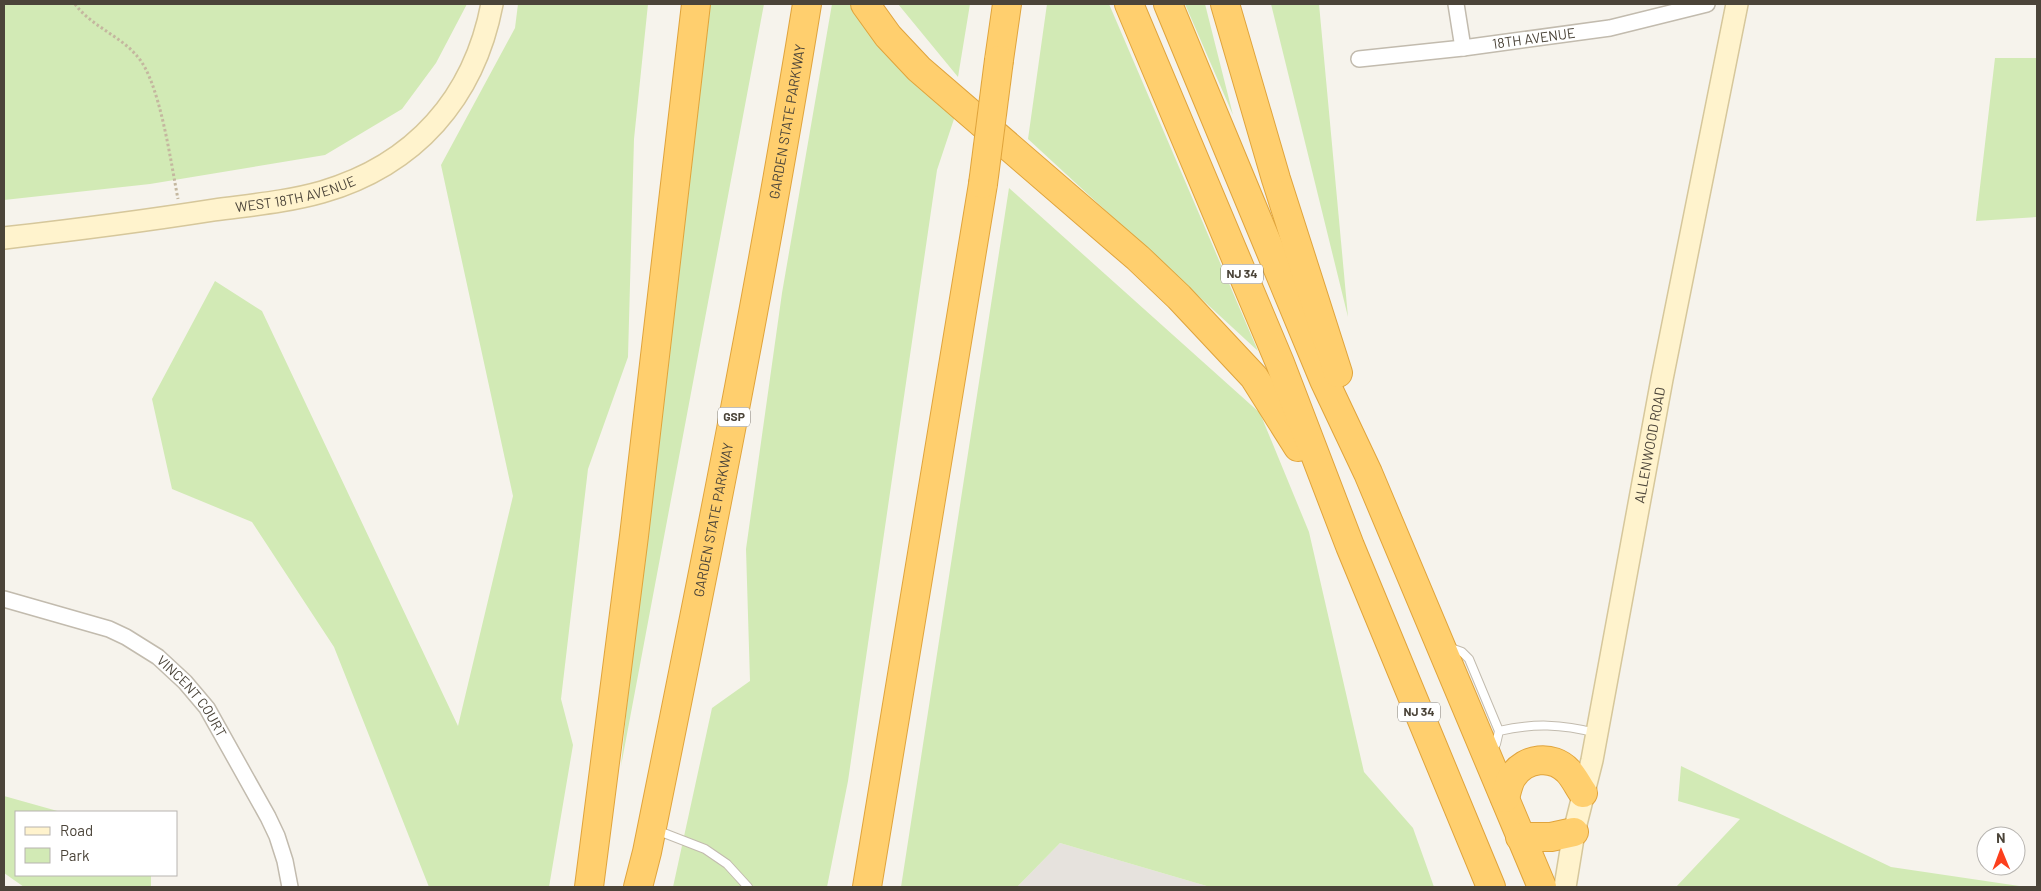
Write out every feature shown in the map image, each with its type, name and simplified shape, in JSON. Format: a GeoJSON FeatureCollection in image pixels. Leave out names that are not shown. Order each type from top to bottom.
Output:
{"type":"FeatureCollection","features":[{"type":"Feature","properties":{"kind":"highway"},"geometry":{"type":"LineString","coordinates":[[589,887],[634,536],[696,4]]}},
{"type":"Feature","properties":{"kind":"highway","name":"GARDEN STATE PARKWAY"},"geometry":{"type":"LineString","coordinates":[[638,887],[652,828],[711,535],[774,203],[807,4]]}},
{"type":"Feature","properties":{"kind":"highway"},"geometry":{"type":"LineString","coordinates":[[865,4],[888,36],[919,69],[1138,258],[1179,296],[1242,363],[1254,377],[1288,428],[1350,546]]}},
{"type":"Feature","properties":{"kind":"highway"},"geometry":{"type":"LineString","coordinates":[[867,887],[983,184],[1007,4]]}},
{"type":"Feature","properties":{"kind":"highway","name":"NJ 34"},"geometry":{"type":"LineString","coordinates":[[1129,4],[1280,363],[1350,546],[1488,884]]}},
{"type":"Feature","properties":{"kind":"highway","name":"NJ 34"},"geometry":{"type":"LineString","coordinates":[[1168,4],[1324,380],[1368,473]]}},
{"type":"Feature","properties":{"kind":"highway"},"geometry":{"type":"LineString","coordinates":[[1225,4],[1276,179],[1339,374],[1368,473],[1542,887]]}},
{"type":"Feature","properties":{"kind":"highway"},"geometry":{"type":"LineString","coordinates":[[1505,798],[1512,776],[1527,763],[1544,760],[1554,762],[1567,770],[1583,794]]}},
{"type":"Feature","properties":{"kind":"highway"},"geometry":{"type":"LineString","coordinates":[[1520,837],[1550,837],[1574,832]]}},
{"type":"Feature","properties":{"kind":"street","name":"WEST 18TH AVENUE"},"geometry":{"type":"LineString","coordinates":[[4,238],[182,216],[321,192],[354,181],[394,160],[429,131],[455,99],[476,60],[492,4]]}},
{"type":"Feature","properties":{"kind":"street"},"geometry":{"type":"LineString","coordinates":[[1456,4],[1463,48]]}},
{"type":"Feature","properties":{"kind":"street","name":"18TH AVENUE"},"geometry":{"type":"LineString","coordinates":[[1359,59],[1463,48],[1610,28],[1707,4]]}},
{"type":"Feature","properties":{"kind":"street","name":"ALLENWOOD ROAD"},"geometry":{"type":"LineString","coordinates":[[1565,887],[1574,832],[1596,733],[1664,370],[1737,4]]}},
{"type":"Feature","properties":{"kind":"street","name":"VINCENT COURT"},"geometry":{"type":"LineString","coordinates":[[4,599],[108,629],[126,637],[158,658],[185,682],[207,708],[268,817],[285,860],[290,887]]}},
{"type":"Feature","properties":{"kind":"lane"},"geometry":{"type":"LineString","coordinates":[[1440,644],[1462,652],[1469,659],[1499,731],[1496,744],[1487,756]]}},
{"type":"Feature","properties":{"kind":"lane"},"geometry":{"type":"LineString","coordinates":[[1499,731],[1522,726],[1550,724],[1576,727],[1596,733]]}},
{"type":"Feature","properties":{"kind":"lane"},"geometry":{"type":"LineString","coordinates":[[652,828],[705,849],[727,864],[748,887]]}},
{"type":"Feature","properties":{"kind":"path"},"geometry":{"type":"LineString","coordinates":[[75,4],[85,15],[126,44],[139,58],[150,78],[160,113],[182,216]]}},
{"type":"Feature","properties":{"kind":"shaded area"},"geometry":{"type":"Polygon","coordinates":[[[1060,843],[1210,887],[1017,887],[1060,843]]]}},
{"type":"Feature","properties":{"kind":"green space"},"geometry":{"type":"Polygon","coordinates":[[[4,4],[467,4],[436,63],[402,109],[325,155],[150,184],[4,200],[4,4]]]}},
{"type":"Feature","properties":{"kind":"green space"},"geometry":{"type":"Polygon","coordinates":[[[518,4],[648,4],[634,139],[628,357],[588,469],[561,699],[573,745],[549,887],[429,887],[334,647],[252,522],[172,489],[152,399],[215,281],[262,311],[458,726],[513,496],[441,165],[515,28],[518,4]]]}},
{"type":"Feature","properties":{"kind":"green space"},"geometry":{"type":"Polygon","coordinates":[[[696,4],[764,4],[621,766],[696,4]]]}},
{"type":"Feature","properties":{"kind":"green space"},"geometry":{"type":"Polygon","coordinates":[[[832,4],[855,4],[955,116],[937,170],[848,781],[827,887],[673,887],[712,708],[750,681],[746,549],[782,293],[832,4]]]}},
{"type":"Feature","properties":{"kind":"green space"},"geometry":{"type":"Polygon","coordinates":[[[898,4],[970,4],[958,77],[898,4]]]}},
{"type":"Feature","properties":{"kind":"green space"},"geometry":{"type":"Polygon","coordinates":[[[1047,4],[1109,4],[1258,351],[1028,139],[1047,4]]]}},
{"type":"Feature","properties":{"kind":"green space"},"geometry":{"type":"Polygon","coordinates":[[[1185,4],[1205,4],[1233,115],[1185,4]]]}},
{"type":"Feature","properties":{"kind":"green space"},"geometry":{"type":"Polygon","coordinates":[[[1271,4],[1319,4],[1348,317],[1271,4]]]}},
{"type":"Feature","properties":{"kind":"green space"},"geometry":{"type":"Polygon","coordinates":[[[1995,58],[2037,58],[2037,217],[1976,221],[1995,58]]]}},
{"type":"Feature","properties":{"kind":"green space"},"geometry":{"type":"Polygon","coordinates":[[[1009,188],[1260,413],[1309,532],[1364,772],[1413,828],[1434,887],[1210,887],[1060,843],[1017,887],[901,887],[1009,188]]]}},
{"type":"Feature","properties":{"kind":"green space"},"geometry":{"type":"Polygon","coordinates":[[[1681,766],[1891,867],[2026,887],[1676,887],[1740,819],[1678,801],[1681,766]]]}},
{"type":"Feature","properties":{"kind":"green space"},"geometry":{"type":"Polygon","coordinates":[[[4,796],[57,811],[15,811],[15,876],[151,876],[151,887],[24,887],[4,873],[4,796]]]}}]}
